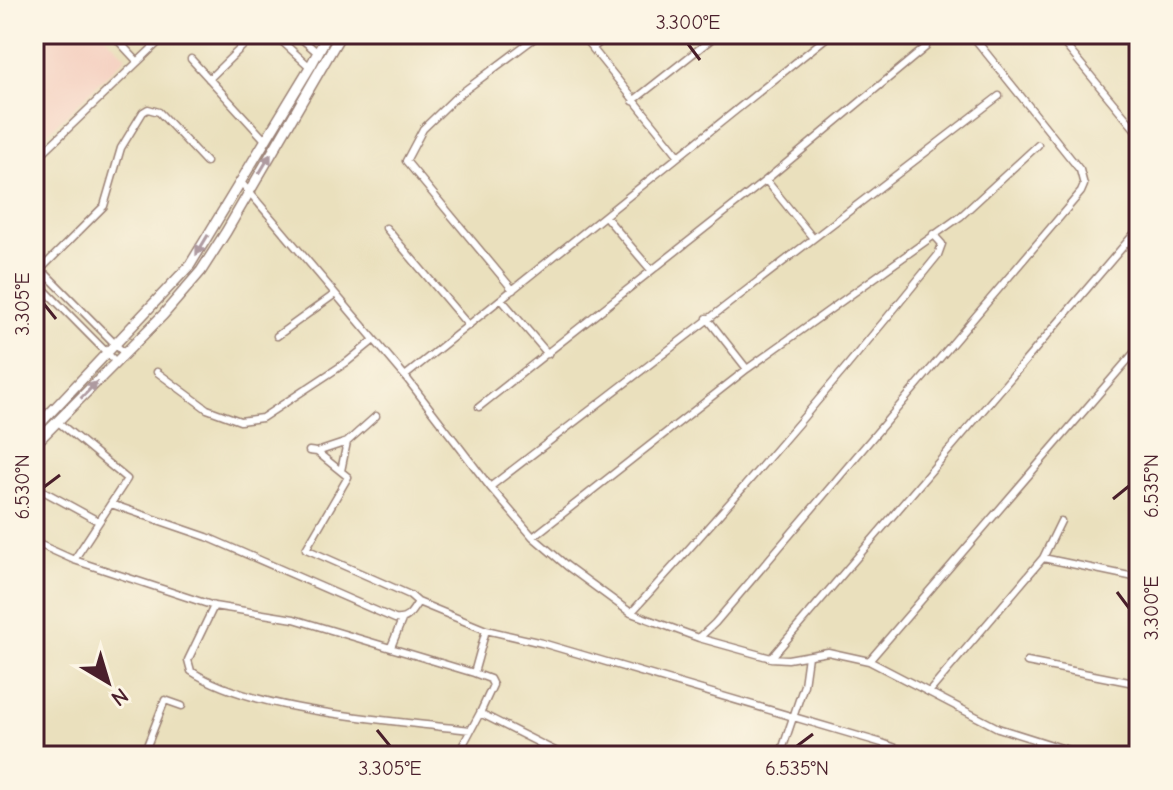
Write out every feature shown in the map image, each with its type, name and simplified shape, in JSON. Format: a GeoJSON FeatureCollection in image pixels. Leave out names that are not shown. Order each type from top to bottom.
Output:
{"type":"FeatureCollection","features":[{"type":"Feature","properties":{"kind":"main road"},"geometry":{"type":"LineString","coordinates":[[34,430],[190,265],[328,34]]}},
{"type":"Feature","properties":{"kind":"main road"},"geometry":{"type":"LineString","coordinates":[[34,445],[163,315],[201,271],[341,34]]}},
{"type":"Feature","properties":{"kind":"street"},"geometry":{"type":"LineString","coordinates":[[112,34],[137,61]]}},
{"type":"Feature","properties":{"kind":"street"},"geometry":{"type":"LineString","coordinates":[[34,161],[167,34]]}},
{"type":"Feature","properties":{"kind":"street"},"geometry":{"type":"LineString","coordinates":[[209,79],[255,34]]}},
{"type":"Feature","properties":{"kind":"street"},"geometry":{"type":"LineString","coordinates":[[274,34],[310,67]]}},
{"type":"Feature","properties":{"kind":"street"},"geometry":{"type":"LineString","coordinates":[[296,34],[318,53]]}},
{"type":"Feature","properties":{"kind":"street"},"geometry":{"type":"LineString","coordinates":[[513,290],[406,161],[423,129],[456,97],[540,34]]}},
{"type":"Feature","properties":{"kind":"street"},"geometry":{"type":"LineString","coordinates":[[581,34],[679,156]]}},
{"type":"Feature","properties":{"kind":"street"},"geometry":{"type":"LineString","coordinates":[[593,48],[609,34]]}},
{"type":"Feature","properties":{"kind":"street"},"geometry":{"type":"LineString","coordinates":[[633,101],[718,34]]}},
{"type":"Feature","properties":{"kind":"street"},"geometry":{"type":"LineString","coordinates":[[405,376],[831,34]]}},
{"type":"Feature","properties":{"kind":"street"},"geometry":{"type":"LineString","coordinates":[[699,638],[1081,192],[1084,185],[1080,170],[971,34]]}},
{"type":"Feature","properties":{"kind":"street"},"geometry":{"type":"LineString","coordinates":[[1056,34],[1139,134]]}},
{"type":"Feature","properties":{"kind":"street"},"geometry":{"type":"LineString","coordinates":[[479,407],[766,180],[926,47]]}},
{"type":"Feature","properties":{"kind":"street"},"geometry":{"type":"LineString","coordinates":[[191,59],[265,140]]}},
{"type":"Feature","properties":{"kind":"street"},"geometry":{"type":"LineString","coordinates":[[490,487],[999,96]]}},
{"type":"Feature","properties":{"kind":"street"},"geometry":{"type":"LineString","coordinates":[[116,362],[34,277],[104,206],[121,148],[143,112],[148,109],[159,112],[206,162]]}},
{"type":"Feature","properties":{"kind":"street"},"geometry":{"type":"LineString","coordinates":[[533,537],[747,369],[968,210],[1038,145]]}},
{"type":"Feature","properties":{"kind":"street"},"geometry":{"type":"LineString","coordinates":[[766,180],[812,237]]}},
{"type":"Feature","properties":{"kind":"street"},"geometry":{"type":"LineString","coordinates":[[240,181],[405,376],[490,487],[533,537],[631,613],[699,638],[771,658],[788,659],[828,652],[869,661],[998,728],[1087,756]]}},
{"type":"Feature","properties":{"kind":"street"},"geometry":{"type":"LineString","coordinates":[[605,216],[651,270]]}},
{"type":"Feature","properties":{"kind":"street"},"geometry":{"type":"LineString","coordinates":[[386,228],[469,326]]}},
{"type":"Feature","properties":{"kind":"street"},"geometry":{"type":"LineString","coordinates":[[771,658],[1137,232]]}},
{"type":"Feature","properties":{"kind":"street"},"geometry":{"type":"LineString","coordinates":[[631,613],[740,494],[938,255],[942,244],[933,234]]}},
{"type":"Feature","properties":{"kind":"street"},"geometry":{"type":"LineString","coordinates":[[34,262],[124,353]]}},
{"type":"Feature","properties":{"kind":"street"},"geometry":{"type":"LineString","coordinates":[[277,336],[335,294]]}},
{"type":"Feature","properties":{"kind":"street"},"geometry":{"type":"LineString","coordinates":[[501,299],[548,354]]}},
{"type":"Feature","properties":{"kind":"street"},"geometry":{"type":"LineString","coordinates":[[707,318],[747,369]]}},
{"type":"Feature","properties":{"kind":"street"},"geometry":{"type":"LineString","coordinates":[[157,372],[207,409],[240,421],[262,418],[347,362],[374,340]]}},
{"type":"Feature","properties":{"kind":"street"},"geometry":{"type":"LineString","coordinates":[[869,661],[1139,347]]}},
{"type":"Feature","properties":{"kind":"street"},"geometry":{"type":"LineString","coordinates":[[376,416],[347,442],[313,452],[348,477],[306,549],[486,630],[542,643],[918,756]]}},
{"type":"Feature","properties":{"kind":"street"},"geometry":{"type":"LineString","coordinates":[[58,422],[127,479],[74,560]]}},
{"type":"Feature","properties":{"kind":"street"},"geometry":{"type":"LineString","coordinates":[[341,471],[347,442]]}},
{"type":"Feature","properties":{"kind":"street"},"geometry":{"type":"LineString","coordinates":[[34,486],[98,521]]}},
{"type":"Feature","properties":{"kind":"street"},"geometry":{"type":"LineString","coordinates":[[111,504],[207,537],[402,620]]}},
{"type":"Feature","properties":{"kind":"street"},"geometry":{"type":"LineString","coordinates":[[930,691],[1043,558],[1061,521]]}},
{"type":"Feature","properties":{"kind":"street"},"geometry":{"type":"LineString","coordinates":[[34,542],[74,560],[214,606],[294,619],[493,681],[457,756]]}},
{"type":"Feature","properties":{"kind":"street"},"geometry":{"type":"LineString","coordinates":[[1043,558],[1139,578]]}},
{"type":"Feature","properties":{"kind":"street"},"geometry":{"type":"LineString","coordinates":[[391,647],[402,620],[418,602]]}},
{"type":"Feature","properties":{"kind":"street"},"geometry":{"type":"LineString","coordinates":[[214,606],[188,660],[191,671],[201,678],[251,696],[300,707],[470,730]]}},
{"type":"Feature","properties":{"kind":"street"},"geometry":{"type":"LineString","coordinates":[[474,673],[486,630]]}},
{"type":"Feature","properties":{"kind":"street"},"geometry":{"type":"LineString","coordinates":[[780,756],[804,685],[808,656]]}},
{"type":"Feature","properties":{"kind":"street"},"geometry":{"type":"LineString","coordinates":[[1027,662],[1139,684]]}},
{"type":"Feature","properties":{"kind":"street"},"geometry":{"type":"LineString","coordinates":[[143,756],[165,700],[182,706]]}},
{"type":"Feature","properties":{"kind":"street"},"geometry":{"type":"LineString","coordinates":[[480,713],[565,756]]}},
{"type":"Feature","properties":{"kind":"shaded area"},"geometry":{"type":"Polygon","coordinates":[[[34,34],[104,34],[126,57],[34,146],[34,34]]]}}]}
